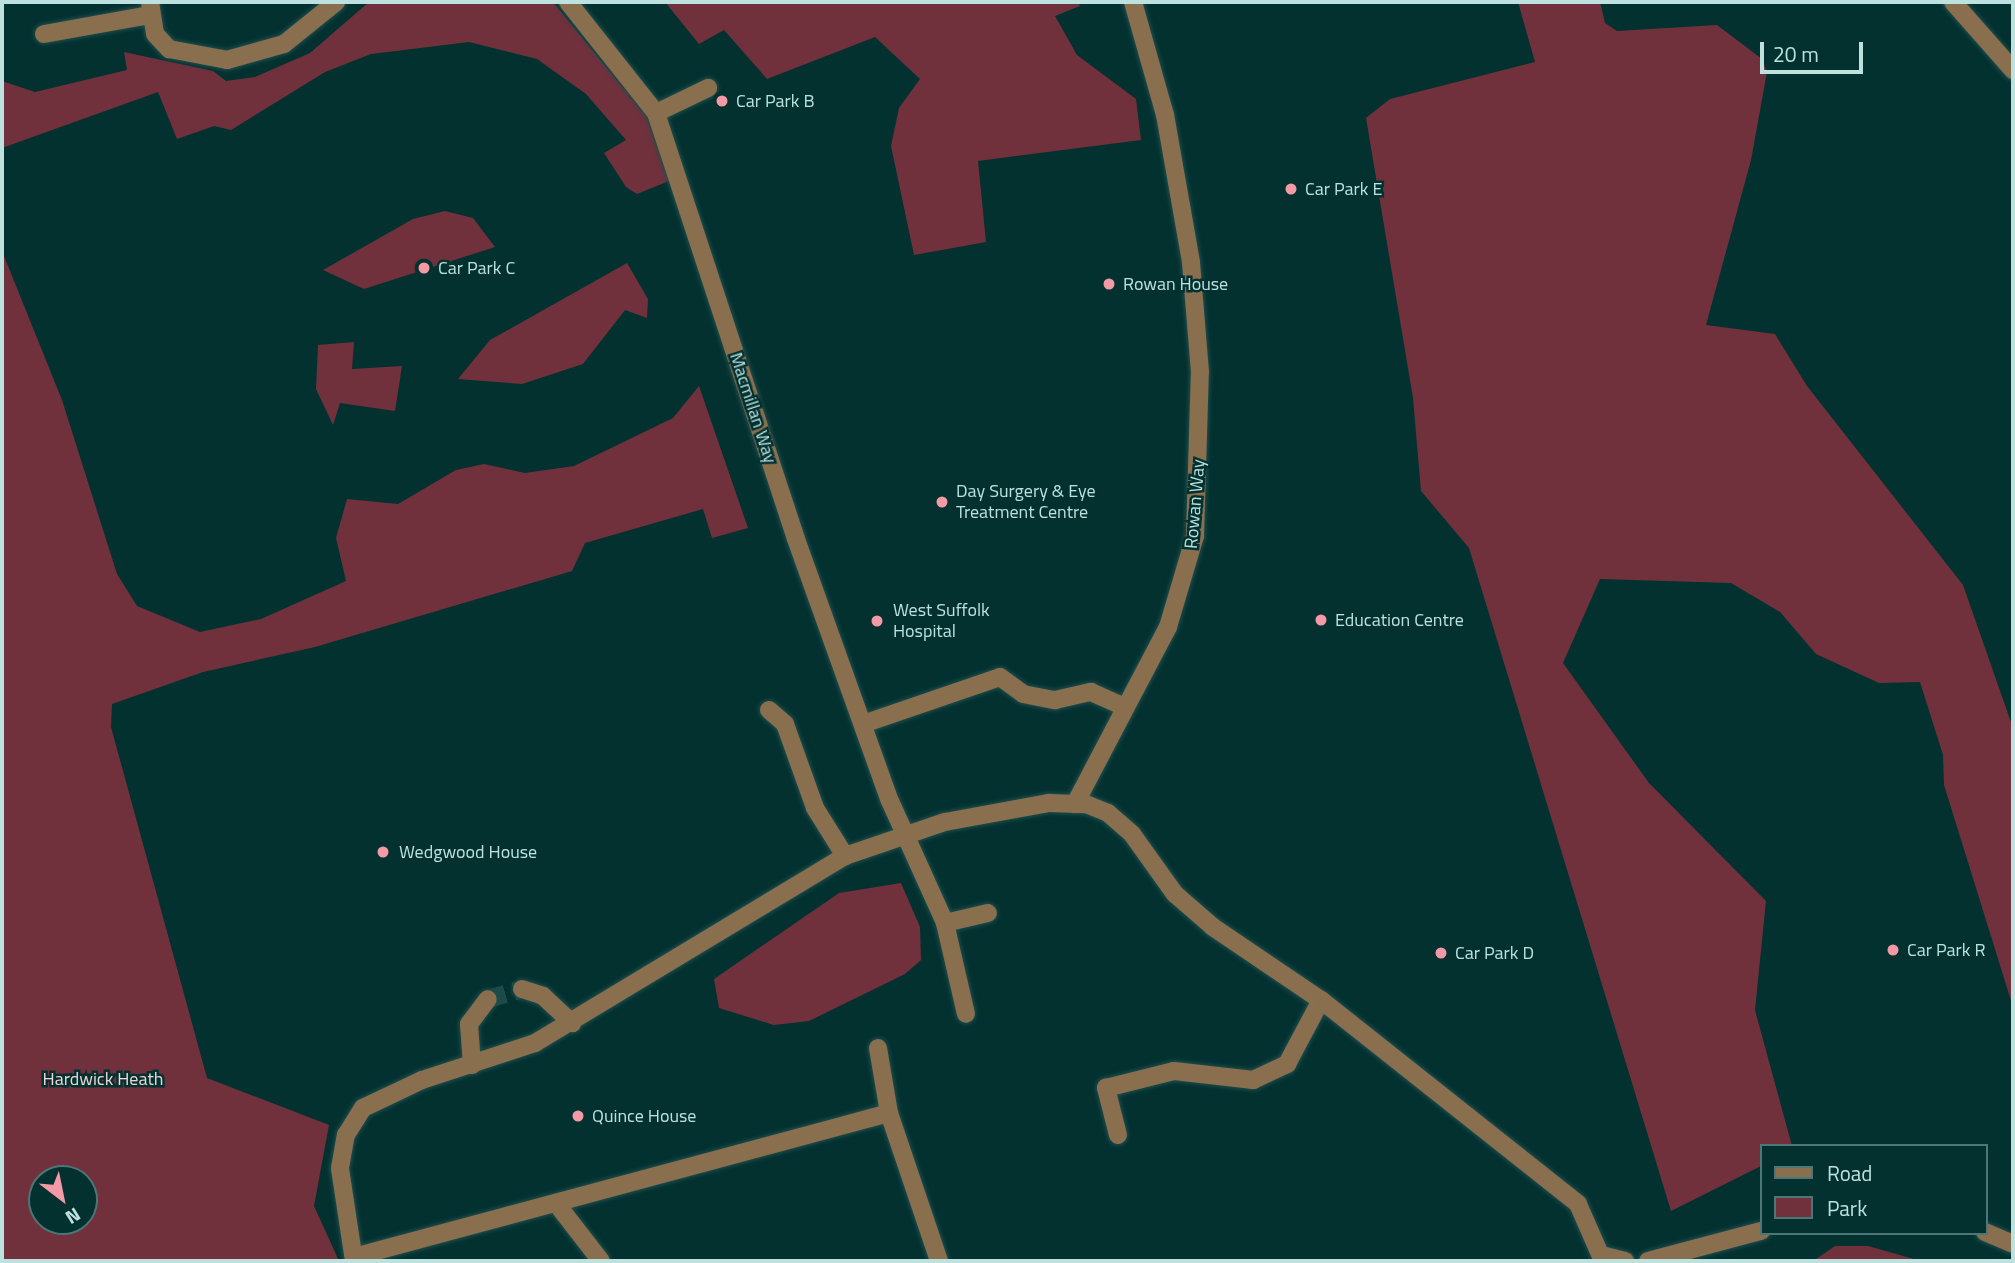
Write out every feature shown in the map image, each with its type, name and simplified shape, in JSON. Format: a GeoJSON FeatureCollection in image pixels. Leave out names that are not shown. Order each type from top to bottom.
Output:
{"type":"FeatureCollection","features":[{"type":"Feature","properties":{"kind":"street"},"geometry":{"type":"LineString","coordinates":[[44,34],[150,8],[169,49],[227,60],[284,44],[337,2]]}},
{"type":"Feature","properties":{"kind":"street","name":"Macmillan Way"},"geometry":{"type":"LineString","coordinates":[[568,2],[656,113],[863,724],[903,834],[945,923],[966,1014]]}},
{"type":"Feature","properties":{"kind":"street","name":"Rowan Way"},"geometry":{"type":"LineString","coordinates":[[1075,804],[1168,627],[1195,536],[1200,372],[1191,262],[1165,115],[1133,2]]}},
{"type":"Feature","properties":{"kind":"street"},"geometry":{"type":"LineString","coordinates":[[1953,2],[2013,70]]}},
{"type":"Feature","properties":{"kind":"street"},"geometry":{"type":"LineString","coordinates":[[656,113],[708,88]]}},
{"type":"Feature","properties":{"kind":"street"},"geometry":{"type":"LineString","coordinates":[[863,724],[1000,677],[1023,694],[1055,700],[1091,692],[1124,707]]}},
{"type":"Feature","properties":{"kind":"street"},"geometry":{"type":"LineString","coordinates":[[769,710],[785,724],[815,808],[845,856]]}},
{"type":"Feature","properties":{"kind":"street"},"geometry":{"type":"LineString","coordinates":[[889,1113],[354,1259],[340,1168],[346,1135],[362,1108],[386,1093],[472,1065],[572,1023],[845,856],[903,834],[980,815],[1075,804],[1108,813],[1132,834],[1175,894],[1321,1000],[1578,1204],[1602,1258],[1625,1261]]}},
{"type":"Feature","properties":{"kind":"street"},"geometry":{"type":"LineString","coordinates":[[945,923],[988,913]]}},
{"type":"Feature","properties":{"kind":"street"},"geometry":{"type":"LineString","coordinates":[[522,989],[543,996],[572,1023]]}},
{"type":"Feature","properties":{"kind":"street"},"geometry":{"type":"LineString","coordinates":[[472,1065],[469,1024],[488,999]]}},
{"type":"Feature","properties":{"kind":"street"},"geometry":{"type":"LineString","coordinates":[[1118,1136],[1106,1088],[1174,1071],[1253,1080],[1287,1064],[1321,1000]]}},
{"type":"Feature","properties":{"kind":"street"},"geometry":{"type":"LineString","coordinates":[[878,1048],[889,1113],[939,1261]]}},
{"type":"Feature","properties":{"kind":"street"},"geometry":{"type":"LineString","coordinates":[[556,1203],[601,1261]]}},
{"type":"Feature","properties":{"kind":"street"},"geometry":{"type":"LineString","coordinates":[[1648,1261],[1759,1232]]}},
{"type":"Feature","properties":{"kind":"street"},"geometry":{"type":"LineString","coordinates":[[1987,1233],[2013,1244]]}},
{"type":"Feature","properties":{"kind":"green space"},"geometry":{"type":"Polygon","coordinates":[[[369,2],[553,2],[652,123],[669,181],[637,194],[626,187],[604,153],[626,140],[586,94],[537,59],[469,42],[371,54],[325,72],[231,130],[214,126],[177,139],[158,92],[2,148],[2,81],[35,92],[127,70],[124,52],[213,71],[226,81],[255,77],[310,53],[369,2]]]}},
{"type":"Feature","properties":{"kind":"green space"},"geometry":{"type":"Polygon","coordinates":[[[665,2],[1078,2],[1080,6],[1055,16],[1077,55],[1136,99],[1141,140],[978,161],[986,242],[914,255],[891,146],[899,108],[920,79],[875,37],[767,79],[724,30],[699,44],[665,2]]]}},
{"type":"Feature","properties":{"kind":"green space"},"geometry":{"type":"Polygon","coordinates":[[[1518,2],[1600,2],[1605,23],[1617,31],[1717,25],[1762,59],[1767,72],[1751,160],[1706,325],[1775,334],[1807,386],[1963,585],[2013,728],[2013,1007],[1944,785],[1943,755],[1920,682],[1879,683],[1816,654],[1780,612],[1731,583],[1600,579],[1563,663],[1649,783],[1766,901],[1755,1010],[1791,1144],[1759,1144],[1759,1167],[1671,1211],[1469,548],[1421,491],[1413,398],[1366,118],[1390,99],[1535,62],[1518,2]]]}},
{"type":"Feature","properties":{"kind":"green space"},"geometry":{"type":"Polygon","coordinates":[[[445,211],[473,218],[495,247],[364,289],[323,270],[413,219],[445,211]]]}},
{"type":"Feature","properties":{"kind":"green space","name":"Hardwick Heath"},"geometry":{"type":"Polygon","coordinates":[[[2,251],[62,400],[117,574],[137,606],[200,632],[261,619],[346,581],[336,538],[347,499],[398,504],[456,470],[484,464],[525,473],[574,466],[673,418],[699,386],[748,528],[712,538],[703,509],[585,543],[572,571],[315,647],[203,672],[112,704],[111,727],[207,1078],[329,1125],[314,1206],[339,1261],[2,1261],[2,251]]]}},
{"type":"Feature","properties":{"kind":"green space"},"geometry":{"type":"Polygon","coordinates":[[[627,263],[648,299],[647,318],[625,310],[583,364],[522,384],[458,379],[490,340],[627,263]]]}},
{"type":"Feature","properties":{"kind":"green space"},"geometry":{"type":"Polygon","coordinates":[[[354,342],[352,369],[402,366],[395,411],[340,403],[333,425],[316,389],[318,345],[354,342]]]}},
{"type":"Feature","properties":{"kind":"green space"},"geometry":{"type":"Polygon","coordinates":[[[901,883],[920,927],[921,960],[905,974],[809,1021],[774,1025],[719,1008],[714,979],[839,893],[901,883]]]}},
{"type":"Feature","properties":{"kind":"green space"},"geometry":{"type":"Polygon","coordinates":[[[1835,1246],[1868,1246],[1921,1261],[1813,1261],[1835,1246]]]}},
{"type":"Feature","properties":{"kind":"tunnel"},"geometry":{"type":"LineString","coordinates":[[488,999],[522,989]]}},
{"type":"Feature","properties":{"kind":"place","name":"Car Park B"},"geometry":{"type":"Point","coordinates":[722,101]}},
{"type":"Feature","properties":{"kind":"place","name":"Car Park E"},"geometry":{"type":"Point","coordinates":[1291,189]}},
{"type":"Feature","properties":{"kind":"place","name":"Car Park C"},"geometry":{"type":"Point","coordinates":[424,268]}},
{"type":"Feature","properties":{"kind":"place","name":"Rowan House"},"geometry":{"type":"Point","coordinates":[1109,284]}},
{"type":"Feature","properties":{"kind":"place","name":"Day Surgery & Eye Treatment Centre"},"geometry":{"type":"Point","coordinates":[942,502]}},
{"type":"Feature","properties":{"kind":"place","name":"Education Centre"},"geometry":{"type":"Point","coordinates":[1321,620]}},
{"type":"Feature","properties":{"kind":"place","name":"West Suffolk Hospital"},"geometry":{"type":"Point","coordinates":[877,621]}},
{"type":"Feature","properties":{"kind":"place","name":"Wedgwood House"},"geometry":{"type":"Point","coordinates":[383,852]}},
{"type":"Feature","properties":{"kind":"place","name":"Car Park R"},"geometry":{"type":"Point","coordinates":[1893,950]}},
{"type":"Feature","properties":{"kind":"place","name":"Car Park D"},"geometry":{"type":"Point","coordinates":[1441,953]}},
{"type":"Feature","properties":{"kind":"place","name":"Quince House"},"geometry":{"type":"Point","coordinates":[578,1116]}}]}
